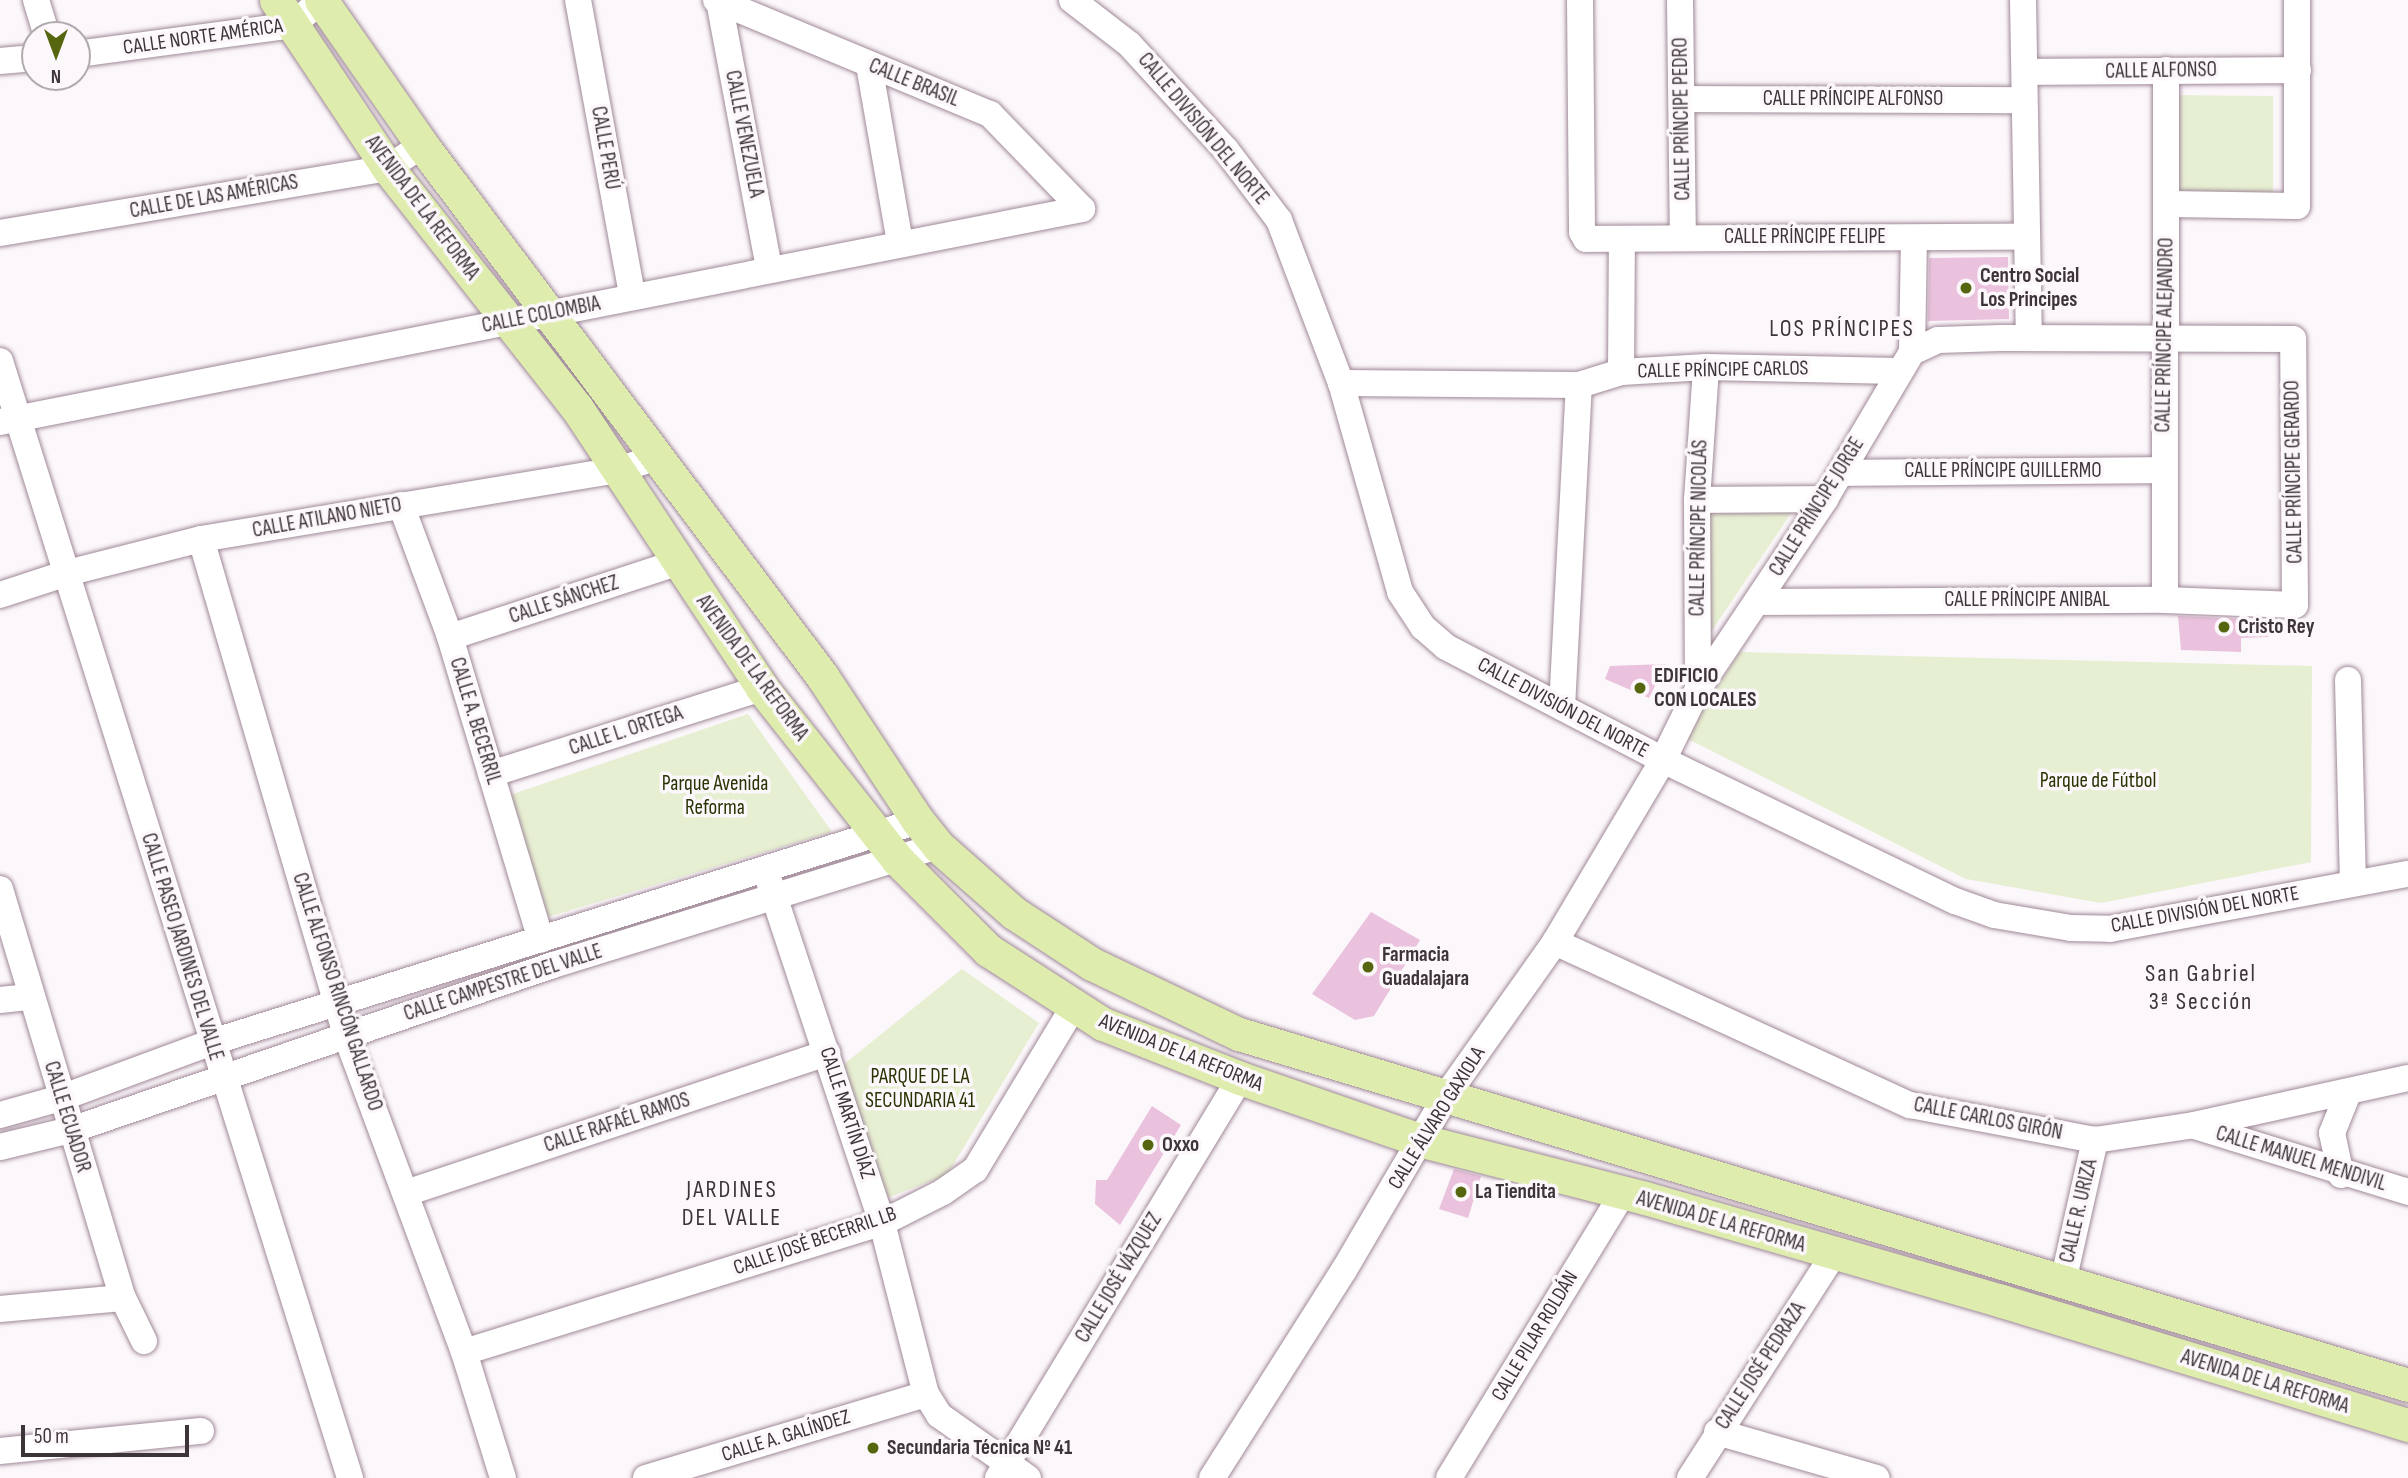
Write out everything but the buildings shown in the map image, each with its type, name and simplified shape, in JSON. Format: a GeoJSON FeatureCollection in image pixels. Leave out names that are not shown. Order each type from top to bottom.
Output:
{"type":"FeatureCollection","features":[{"type":"Feature","properties":{"kind":"main road","name":"AVENIDA DE LA REFORMA"},"geometry":{"type":"LineString","coordinates":[[321,0],[422,145],[552,314],[822,676],[928,834],[1014,913],[1092,964],[1239,1034],[2408,1385]]}},
{"type":"Feature","properties":{"kind":"main road","name":"AVENIDA DE LA REFORMA"},"geometry":{"type":"LineString","coordinates":[[284,13],[388,168],[511,321],[618,470],[762,688],[887,846],[988,950],[1102,1024],[1240,1078],[1423,1141],[2002,1301],[2408,1425]]}},
{"type":"Feature","properties":{"kind":"street"},"geometry":{"type":"LineString","coordinates":[[36,0],[43,21]]}},
{"type":"Feature","properties":{"kind":"street","name":"CALLE NORTE AMÉRICA"},"geometry":{"type":"LineString","coordinates":[[91,51],[284,13],[321,0]]}},
{"type":"Feature","properties":{"kind":"street","name":"CALLE PERÚ"},"geometry":{"type":"LineString","coordinates":[[578,0],[632,295]]}},
{"type":"Feature","properties":{"kind":"street","name":"CALLE PRÍNCIPE FELIPE"},"geometry":{"type":"LineString","coordinates":[[1580,0],[1583,237],[2027,237]]}},
{"type":"Feature","properties":{"kind":"street","name":"CALLE PRÍNCIPE PEDRO"},"geometry":{"type":"LineString","coordinates":[[1680,0],[1683,237]]}},
{"type":"Feature","properties":{"kind":"street"},"geometry":{"type":"LineString","coordinates":[[2023,0],[2029,338]]}},
{"type":"Feature","properties":{"kind":"street"},"geometry":{"type":"LineString","coordinates":[[2168,204],[2297,206],[2297,0]]}},
{"type":"Feature","properties":{"kind":"street","name":"CALLE BRASIL"},"geometry":{"type":"LineString","coordinates":[[718,1],[990,114],[1082,209]]}},
{"type":"Feature","properties":{"kind":"street","name":"CALLE VENEZUELA"},"geometry":{"type":"LineString","coordinates":[[718,1],[769,267]]}},
{"type":"Feature","properties":{"kind":"street","name":"CALLE DIVISIÓN DEL NORTE"},"geometry":{"type":"LineString","coordinates":[[1078,1],[1129,44],[1226,150],[1279,220],[1341,383],[1400,592],[1423,626],[1446,647],[1663,760],[1955,901],[2034,922],[2110,929],[2408,874]]}},
{"type":"Feature","properties":{"kind":"street"},"geometry":{"type":"LineString","coordinates":[[0,61],[21,59]]}},
{"type":"Feature","properties":{"kind":"street"},"geometry":{"type":"LineString","coordinates":[[869,65],[900,242]]}},
{"type":"Feature","properties":{"kind":"street","name":"CALLE PRÍNCIPE ALEJANDRO"},"geometry":{"type":"LineString","coordinates":[[2165,600],[2163,470],[2168,204],[2166,70]]}},
{"type":"Feature","properties":{"kind":"street","name":"CALLE ALFONSO"},"geometry":{"type":"LineString","coordinates":[[2025,72],[2298,70]]}},
{"type":"Feature","properties":{"kind":"street","name":"CALLE PRÍNCIPE ALFONSO"},"geometry":{"type":"LineString","coordinates":[[1682,99],[2024,100]]}},
{"type":"Feature","properties":{"kind":"street","name":"CALLE DE LAS AMÉRICAS"},"geometry":{"type":"LineString","coordinates":[[0,233],[388,168],[422,145]]}},
{"type":"Feature","properties":{"kind":"street","name":"CALLE COLOMBIA"},"geometry":{"type":"LineString","coordinates":[[10,418],[552,314],[769,267],[1082,209]]}},
{"type":"Feature","properties":{"kind":"street","name":"CALLE PRÍNCIPE JORGE"},"geometry":{"type":"LineString","coordinates":[[1663,760],[1698,689],[1825,499],[1905,362],[1914,238]]}},
{"type":"Feature","properties":{"kind":"street"},"geometry":{"type":"LineString","coordinates":[[1621,372],[1622,239]]}},
{"type":"Feature","properties":{"kind":"street","name":"CALLE PRÍNCIPE CARLOS"},"geometry":{"type":"LineString","coordinates":[[1341,383],[1579,385],[1621,372],[1706,366],[1905,362],[1938,341],[2166,337],[2293,339]]}},
{"type":"Feature","properties":{"kind":"street","name":"CALLE PRÍNCIPE GERARDO"},"geometry":{"type":"LineString","coordinates":[[2293,339],[2295,605]]}},
{"type":"Feature","properties":{"kind":"street","name":"CALLE PASEO JARDINES DEL VALLE"},"geometry":{"type":"LineString","coordinates":[[0,361],[10,418],[67,573],[222,1076],[350,1478]]}},
{"type":"Feature","properties":{"kind":"street","name":"CALLE PRÍNCIPE NICOLÁS"},"geometry":{"type":"LineString","coordinates":[[1698,689],[1697,500],[1706,366]]}},
{"type":"Feature","properties":{"kind":"street"},"geometry":{"type":"LineString","coordinates":[[1562,707],[1579,385]]}},
{"type":"Feature","properties":{"kind":"street","name":"CALLE ATILANO NIETO"},"geometry":{"type":"LineString","coordinates":[[0,595],[67,573],[201,540],[618,470],[657,457]]}},
{"type":"Feature","properties":{"kind":"street","name":"CALLE PRÍNCIPE GUILLERMO"},"geometry":{"type":"LineString","coordinates":[[1842,472],[2163,470]]}},
{"type":"Feature","properties":{"kind":"street"},"geometry":{"type":"LineString","coordinates":[[1697,500],[1825,499]]}},
{"type":"Feature","properties":{"kind":"street","name":"CALLE A. BECERRIL"},"geometry":{"type":"LineString","coordinates":[[401,505],[450,637],[541,940]]}},
{"type":"Feature","properties":{"kind":"street","name":"CALLE ALFONSO RINCÓN GALLARDO"},"geometry":{"type":"LineString","coordinates":[[201,540],[346,1035],[464,1352],[503,1478]]}},
{"type":"Feature","properties":{"kind":"street","name":"CALLE SÁNCHEZ"},"geometry":{"type":"LineString","coordinates":[[450,637],[677,563]]}},
{"type":"Feature","properties":{"kind":"street","name":"CALLE PRÍNCIPE ANIBAL"},"geometry":{"type":"LineString","coordinates":[[1758,602],[2165,600],[2295,605]]}},
{"type":"Feature","properties":{"kind":"street"},"geometry":{"type":"LineString","coordinates":[[2348,680],[2353,883]]}},
{"type":"Feature","properties":{"kind":"street","name":"CALLE L. ORTEGA"},"geometry":{"type":"LineString","coordinates":[[491,774],[762,688]]}},
{"type":"Feature","properties":{"kind":"street","name":"CALLE ÁLVARO GAXIOLA"},"geometry":{"type":"LineString","coordinates":[[1212,1478],[1423,1141],[1446,1096],[1555,942],[1663,760]]}},
{"type":"Feature","properties":{"kind":"street","name":"CALLE CAMPESTRE DEL VALLE"},"geometry":{"type":"LineString","coordinates":[[0,1115],[61,1098],[212,1042],[336,1002],[765,869],[887,846],[928,834]]}},
{"type":"Feature","properties":{"kind":"street","name":"CALLE CAMPESTRE DEL VALLE"},"geometry":{"type":"LineString","coordinates":[[0,1147],[71,1130],[222,1076],[553,965],[774,897],[887,846]]}},
{"type":"Feature","properties":{"kind":"street","name":"CALLE MARTÍN DÍAZ"},"geometry":{"type":"LineString","coordinates":[[765,869],[882,1223],[926,1394],[939,1415],[1010,1474]]}},
{"type":"Feature","properties":{"kind":"street","name":"CALLE ECUADOR"},"geometry":{"type":"LineString","coordinates":[[0,889],[30,997],[123,1298],[144,1341]]}},
{"type":"Feature","properties":{"kind":"street","name":"CALLE CARLOS GIRÓN"},"geometry":{"type":"LineString","coordinates":[[1555,942],[1910,1104],[2095,1140],[2194,1125],[2408,1079]]}},
{"type":"Feature","properties":{"kind":"street"},"geometry":{"type":"LineString","coordinates":[[0,1000],[30,997]]}},
{"type":"Feature","properties":{"kind":"street","name":"CALLE JOSÉ BECERRIL LB"},"geometry":{"type":"LineString","coordinates":[[464,1352],[882,1223],[943,1192],[975,1170],[1074,1006]]}},
{"type":"Feature","properties":{"kind":"street","name":"CALLE RAFAÉL RAMOS"},"geometry":{"type":"LineString","coordinates":[[406,1193],[827,1053]]}},
{"type":"Feature","properties":{"kind":"street","name":"CALLE JOSÉ VÁZQUEZ"},"geometry":{"type":"LineString","coordinates":[[1010,1474],[1240,1078]]}},
{"type":"Feature","properties":{"kind":"street"},"geometry":{"type":"LineString","coordinates":[[2341,1175],[2332,1133],[2348,1093]]}},
{"type":"Feature","properties":{"kind":"street","name":"CALLE MANUEL MENDIVIL"},"geometry":{"type":"LineString","coordinates":[[2194,1125],[2341,1175],[2408,1192]]}},
{"type":"Feature","properties":{"kind":"street","name":"CALLE R. URIZA"},"geometry":{"type":"LineString","coordinates":[[2063,1282],[2095,1140]]}},
{"type":"Feature","properties":{"kind":"street","name":"CALLE PILAR ROLDÁN"},"geometry":{"type":"LineString","coordinates":[[1449,1478],[1622,1195]]}},
{"type":"Feature","properties":{"kind":"street","name":"CALLE JOSÉ PEDRAZA"},"geometry":{"type":"LineString","coordinates":[[1690,1478],[1717,1432],[1833,1255]]}},
{"type":"Feature","properties":{"kind":"street"},"geometry":{"type":"LineString","coordinates":[[0,1309],[123,1298]]}},
{"type":"Feature","properties":{"kind":"street","name":"CALLE A. GALÍNDEZ"},"geometry":{"type":"LineString","coordinates":[[646,1478],[926,1394]]}},
{"type":"Feature","properties":{"kind":"street"},"geometry":{"type":"LineString","coordinates":[[0,1451],[201,1431]]}},
{"type":"Feature","properties":{"kind":"street"},"geometry":{"type":"LineString","coordinates":[[1717,1432],[1876,1478]]}},
{"type":"Feature","properties":{"kind":"green space"},"geometry":{"type":"Polygon","coordinates":[[[2171,95],[2273,96],[2273,201],[2171,200],[2171,95]]]}},
{"type":"Feature","properties":{"kind":"green space"},"geometry":{"type":"Polygon","coordinates":[[[1704,510],[1792,512],[1711,632],[1704,510]]]}},
{"type":"Feature","properties":{"kind":"green space","name":"Parque de Fútbol"},"geometry":{"type":"Polygon","coordinates":[[[1740,652],[2312,666],[2311,862],[2101,903],[1966,879],[1684,737],[1740,652]]]}},
{"type":"Feature","properties":{"kind":"green space","name":"Parque Avenida Reforma"},"geometry":{"type":"Polygon","coordinates":[[[748,714],[832,832],[548,917],[510,795],[748,714]]]}},
{"type":"Feature","properties":{"kind":"green space","name":"PARQUE DE LA SECUNDARIA 41"},"geometry":{"type":"Polygon","coordinates":[[[962,969],[1039,1023],[947,1175],[882,1200],[843,1065],[962,969]]]}},
{"type":"Feature","properties":{"kind":"place","name":"Centro Social Los Principes"},"geometry":{"type":"Point","coordinates":[1966,288]}},
{"type":"Feature","properties":{"kind":"place","name":"Cristo Rey"},"geometry":{"type":"Point","coordinates":[2224,627]}},
{"type":"Feature","properties":{"kind":"place","name":"EDIFICIO CON LOCALES"},"geometry":{"type":"Point","coordinates":[1640,688]}},
{"type":"Feature","properties":{"kind":"place","name":"Farmacia Guadalajara"},"geometry":{"type":"Point","coordinates":[1368,967]}},
{"type":"Feature","properties":{"kind":"place","name":"Oxxo"},"geometry":{"type":"Point","coordinates":[1148,1145]}},
{"type":"Feature","properties":{"kind":"place","name":"La Tiendita"},"geometry":{"type":"Point","coordinates":[1461,1192]}},
{"type":"Feature","properties":{"kind":"place","name":"Secundaria Técnica Nº 41"},"geometry":{"type":"Point","coordinates":[873,1448]}},
{"type":"Feature","properties":{"kind":"district","name":"LOS PRÍNCIPES"},"geometry":{"type":"Point","coordinates":[1842,329]}},
{"type":"Feature","properties":{"kind":"district","name":"San Gabriel 3ª Sección"},"geometry":{"type":"Point","coordinates":[2201,988]}},
{"type":"Feature","properties":{"kind":"district","name":"JARDINES DEL VALLE"},"geometry":{"type":"Point","coordinates":[732,1204]}}]}
